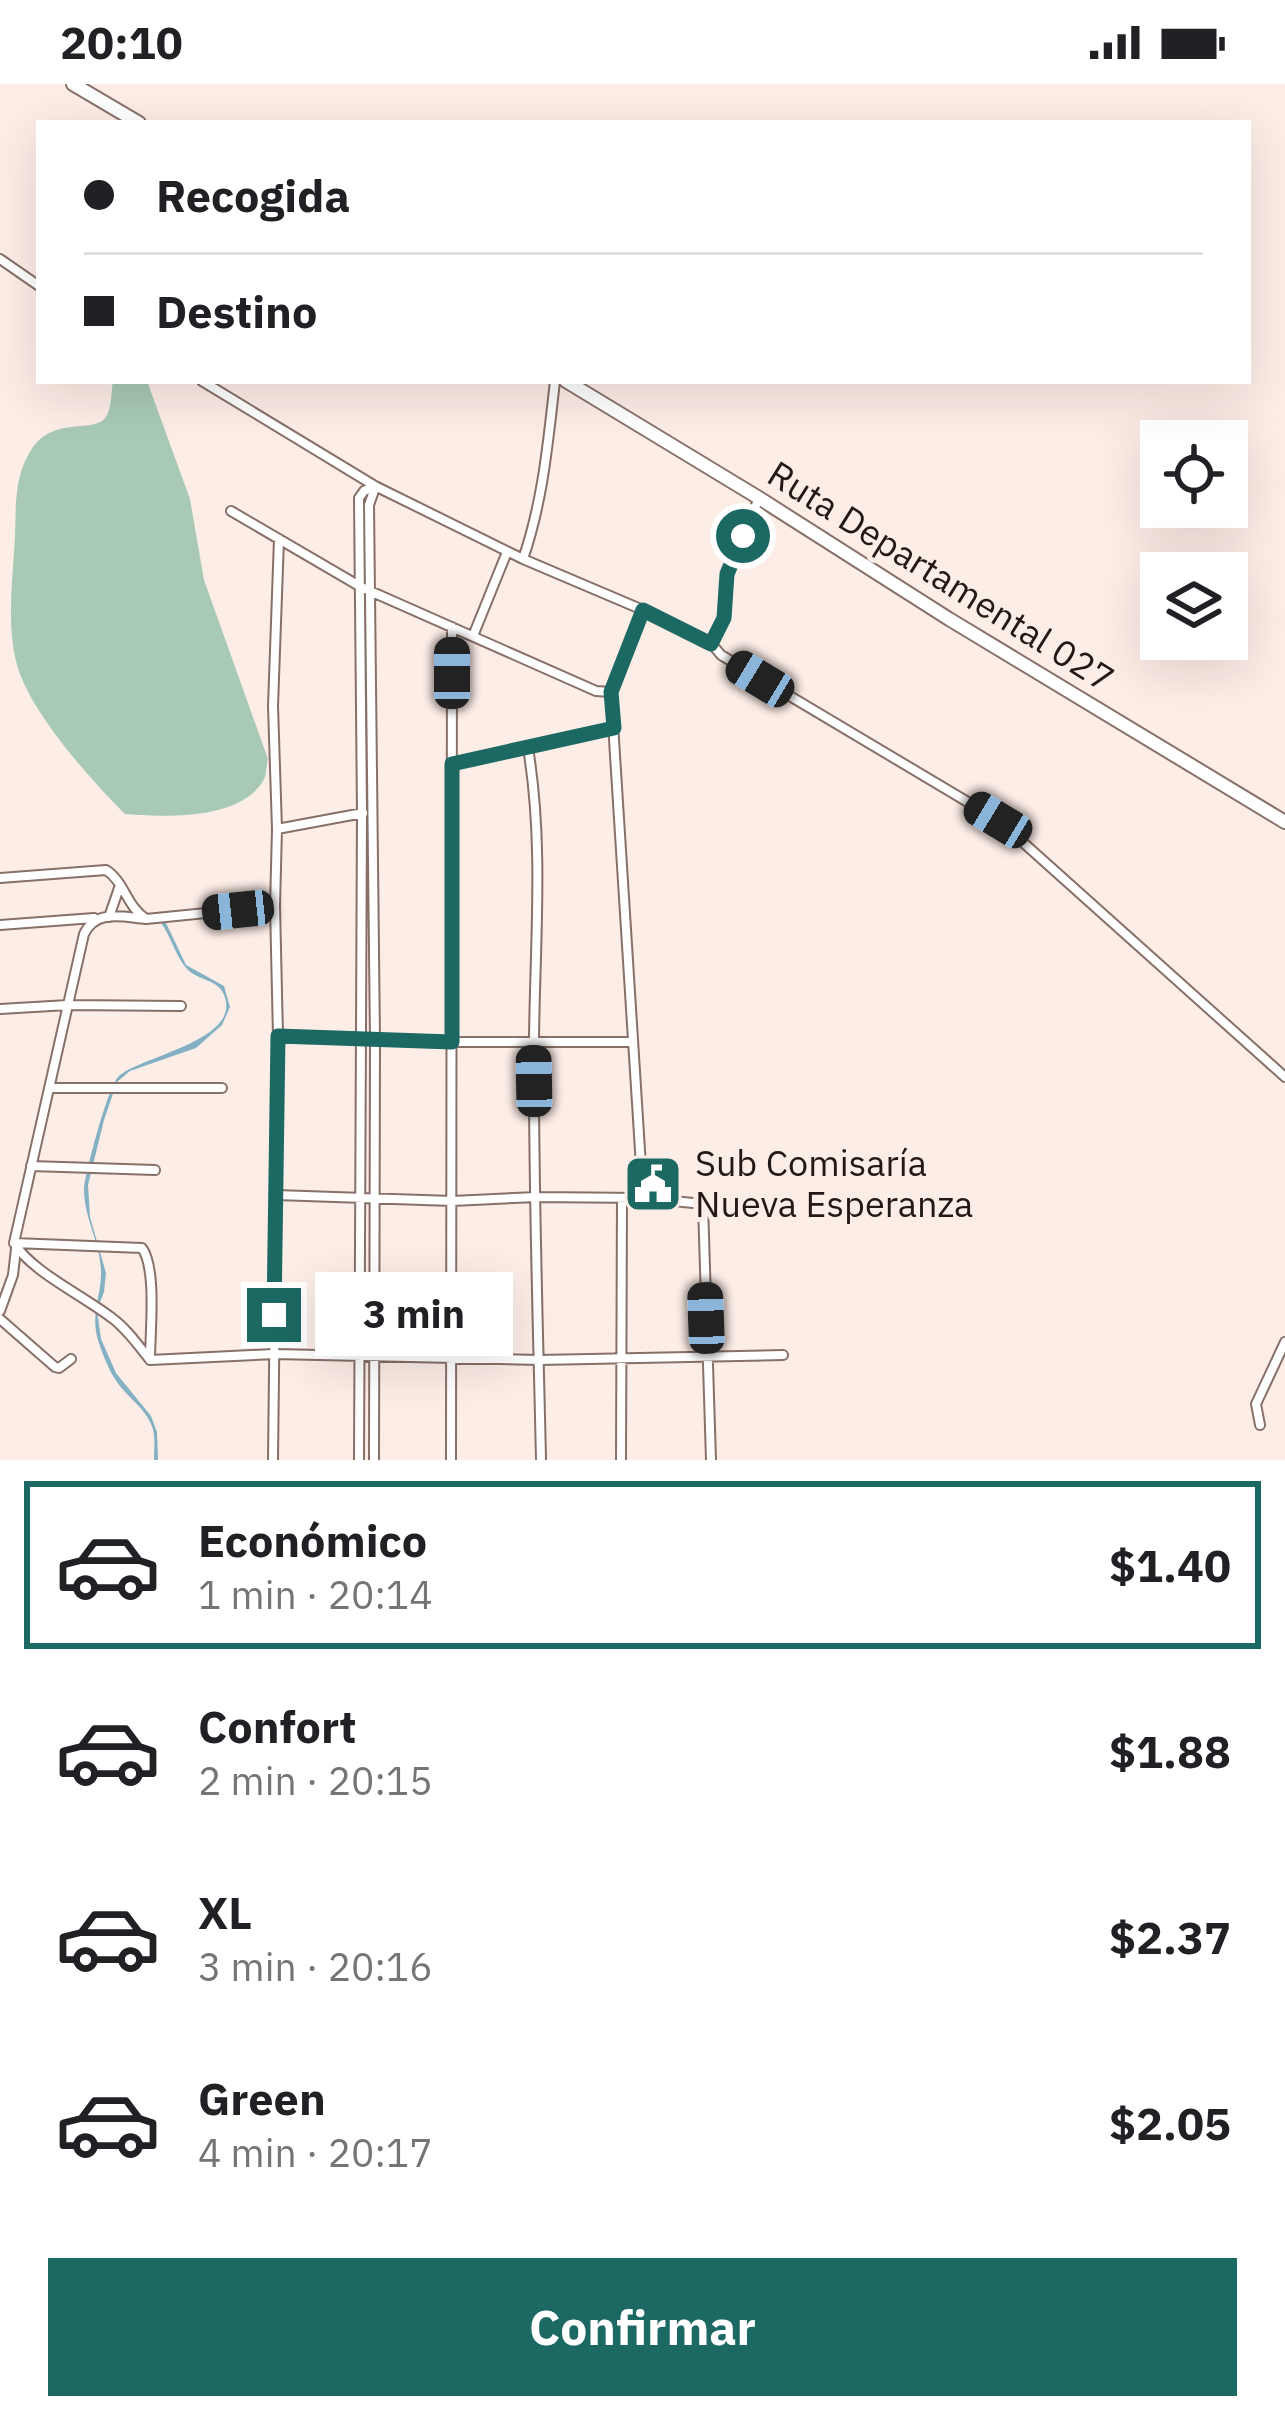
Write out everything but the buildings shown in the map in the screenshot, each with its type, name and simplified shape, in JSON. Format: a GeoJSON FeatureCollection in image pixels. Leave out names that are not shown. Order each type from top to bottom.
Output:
{"type":"FeatureCollection","features":[{"type":"Feature","properties":{"kind":"main road"},"geometry":{"type":"LineString","coordinates":[[73,84],[134,120]]}},
{"type":"Feature","properties":{"kind":"main road","name":"Ruta Departamental 027"},"geometry":{"type":"LineString","coordinates":[[571,384],[1285,822]]}},
{"type":"Feature","properties":{"kind":"street"},"geometry":{"type":"LineString","coordinates":[[0,259],[36,284]]}},
{"type":"Feature","properties":{"kind":"street"},"geometry":{"type":"LineString","coordinates":[[207,384],[375,486],[523,560],[711,644],[721,655],[998,820],[1285,1077]]}},
{"type":"Feature","properties":{"kind":"street"},"geometry":{"type":"LineString","coordinates":[[523,560],[537,520],[555,384]]}},
{"type":"Feature","properties":{"kind":"street"},"geometry":{"type":"LineString","coordinates":[[359,1460],[359,499],[375,486]]}},
{"type":"Feature","properties":{"kind":"street"},"geometry":{"type":"LineString","coordinates":[[374,1460],[369,505],[375,486]]}},
{"type":"Feature","properties":{"kind":"street"},"geometry":{"type":"LineString","coordinates":[[711,644],[724,618],[727,574],[760,498]]}},
{"type":"Feature","properties":{"kind":"street"},"geometry":{"type":"LineString","coordinates":[[231,511],[361,587],[596,691],[611,692]]}},
{"type":"Feature","properties":{"kind":"street"},"geometry":{"type":"LineString","coordinates":[[273,1460],[278,1036],[273,706],[279,539]]}},
{"type":"Feature","properties":{"kind":"street"},"geometry":{"type":"LineString","coordinates":[[473,636],[507,552]]}},
{"type":"Feature","properties":{"kind":"street"},"geometry":{"type":"LineString","coordinates":[[643,610],[611,692],[643,1198]]}},
{"type":"Feature","properties":{"kind":"street"},"geometry":{"type":"LineString","coordinates":[[452,627],[452,1460]]}},
{"type":"Feature","properties":{"kind":"street"},"geometry":{"type":"LineString","coordinates":[[452,764],[614,728]]}},
{"type":"Feature","properties":{"kind":"street"},"geometry":{"type":"LineString","coordinates":[[528,748],[538,872],[534,1042],[541,1460]]}},
{"type":"Feature","properties":{"kind":"street"},"geometry":{"type":"LineString","coordinates":[[277,829],[374,813]]}},
{"type":"Feature","properties":{"kind":"street"},"geometry":{"type":"LineString","coordinates":[[0,878],[106,870],[146,919]]}},
{"type":"Feature","properties":{"kind":"street"},"geometry":{"type":"LineString","coordinates":[[70,1359],[55,1367],[0,1315],[13,1275],[31,1166],[84,934],[89,924],[103,917],[119,886]]}},
{"type":"Feature","properties":{"kind":"street"},"geometry":{"type":"LineString","coordinates":[[0,941],[2,925],[103,917],[146,919],[275,906]]}},
{"type":"Feature","properties":{"kind":"street"},"geometry":{"type":"LineString","coordinates":[[0,1010],[181,1006]]}},
{"type":"Feature","properties":{"kind":"street"},"geometry":{"type":"LineString","coordinates":[[278,1036],[633,1042]]}},
{"type":"Feature","properties":{"kind":"street"},"geometry":{"type":"LineString","coordinates":[[49,1088],[221,1088]]}},
{"type":"Feature","properties":{"kind":"street"},"geometry":{"type":"LineString","coordinates":[[31,1166],[155,1170]]}},
{"type":"Feature","properties":{"kind":"street"},"geometry":{"type":"LineString","coordinates":[[276,1195],[753,1202]]}},
{"type":"Feature","properties":{"kind":"street"},"geometry":{"type":"LineString","coordinates":[[621,1460],[622,1198]]}},
{"type":"Feature","properties":{"kind":"street"},"geometry":{"type":"LineString","coordinates":[[703,1204],[711,1460]]}},
{"type":"Feature","properties":{"kind":"street"},"geometry":{"type":"LineString","coordinates":[[15,1246],[142,1248],[148,1254],[150,1360]]}},
{"type":"Feature","properties":{"kind":"street"},"geometry":{"type":"LineString","coordinates":[[15,1246],[117,1321],[150,1360]]}},
{"type":"Feature","properties":{"kind":"street"},"geometry":{"type":"LineString","coordinates":[[1260,1425],[1256,1404],[1285,1342]]}},
{"type":"Feature","properties":{"kind":"street"},"geometry":{"type":"LineString","coordinates":[[150,1360],[274,1354],[539,1360],[783,1355]]}},
{"type":"Feature","properties":{"kind":"green space"},"geometry":{"type":"Polygon","coordinates":[[[113,384],[148,384],[190,499],[204,580],[268,759],[265,777],[255,791],[222,809],[181,815],[125,814],[48,724],[17,665],[11,601],[22,468],[42,438],[63,428],[100,422],[110,405],[113,384]]]}},
{"type":"Feature","properties":{"kind":"water"},"geometry":{"type":"Polygon","coordinates":[[[161,923],[166,923],[186,965],[224,986],[230,1007],[222,1025],[196,1048],[130,1071],[117,1082],[88,1185],[90,1217],[106,1273],[97,1310],[101,1339],[116,1373],[151,1416],[157,1432],[158,1460],[154,1460],[151,1424],[114,1378],[98,1340],[95,1321],[101,1270],[84,1189],[103,1113],[118,1077],[129,1069],[204,1036],[226,1011],[221,990],[188,970],[161,923]]]}},
{"type":"Feature","properties":{"kind":"place","name":"Sub Comisaría Nueva Esperanza"},"geometry":{"type":"Point","coordinates":[653,1184]}},
{"type":"Feature","properties":{"kind":"route"},"geometry":{"type":"LineString","coordinates":[[274,1315],[278,1036],[452,1042],[452,764],[614,728],[611,692],[643,610],[711,644],[724,618],[727,574],[743,536]]}}]}
